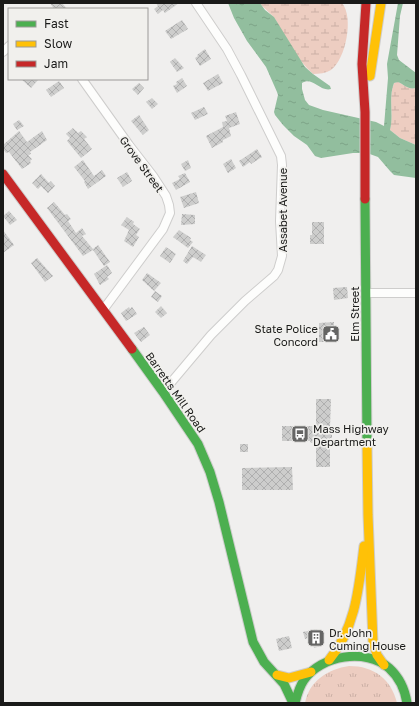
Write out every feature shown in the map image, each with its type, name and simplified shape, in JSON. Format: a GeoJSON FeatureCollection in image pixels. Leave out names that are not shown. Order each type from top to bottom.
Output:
{"type":"FeatureCollection","features":[{"type":"Feature","properties":{"kind":"main road"},"geometry":{"type":"LineString","coordinates":[[361,3],[362,78],[365,112]]}},
{"type":"Feature","properties":{"kind":"main road"},"geometry":{"type":"LineString","coordinates":[[362,50],[366,3]]}},
{"type":"Feature","properties":{"kind":"main road"},"geometry":{"type":"LineString","coordinates":[[365,112],[374,40],[381,3]]}},
{"type":"Feature","properties":{"kind":"main road","name":"Elm Street"},"geometry":{"type":"LineString","coordinates":[[365,112],[368,515],[373,642],[377,655],[384,665]]}},
{"type":"Feature","properties":{"kind":"main road","name":"Barretts Mill Road"},"geometry":{"type":"LineString","coordinates":[[3,174],[191,432],[204,458],[219,502],[250,632],[260,656],[284,684],[294,703]]}},
{"type":"Feature","properties":{"kind":"main road","name":"Elm Street"},"geometry":{"type":"LineString","coordinates":[[329,660],[345,636],[352,615],[368,515]]}},
{"type":"Feature","properties":{"kind":"main road"},"geometry":{"type":"LineString","coordinates":[[294,703],[301,685],[311,672],[322,663],[340,657],[358,656],[389,668],[398,679],[405,694],[407,703]]}},
{"type":"Feature","properties":{"kind":"main road"},"geometry":{"type":"LineString","coordinates":[[277,675],[289,678],[311,672]]}},
{"type":"Feature","properties":{"kind":"street","name":"Assabet Avenue"},"geometry":{"type":"LineString","coordinates":[[163,392],[211,335],[245,301],[274,276],[278,270],[282,256],[280,221],[281,156],[227,49],[196,3]]}},
{"type":"Feature","properties":{"kind":"street","name":"Grove Street"},"geometry":{"type":"LineString","coordinates":[[83,80],[153,176],[166,196],[170,213],[164,230],[103,310]]}},
{"type":"Feature","properties":{"kind":"street"},"geometry":{"type":"LineString","coordinates":[[366,293],[416,293]]}},
{"type":"Feature","properties":{"kind":"green space"},"geometry":{"type":"Polygon","coordinates":[[[260,3],[342,3],[346,9],[348,27],[347,38],[341,57],[336,65],[329,71],[313,74],[297,55],[275,19],[260,3]]]}},
{"type":"Feature","properties":{"kind":"green space"},"geometry":{"type":"Polygon","coordinates":[[[398,82],[409,88],[416,88],[416,145],[400,138],[390,130],[392,89],[394,83],[398,82]]]}},
{"type":"Feature","properties":{"kind":"green space"},"geometry":{"type":"Polygon","coordinates":[[[349,666],[366,668],[374,671],[386,681],[397,703],[305,703],[307,695],[315,682],[327,673],[349,666]]]}},
{"type":"Feature","properties":{"kind":"water"},"geometry":{"type":"Polygon","coordinates":[[[228,3],[260,3],[265,10],[274,17],[305,67],[330,86],[331,89],[327,89],[309,81],[302,83],[305,100],[309,105],[323,110],[376,122],[384,126],[388,78],[387,64],[398,3],[403,3],[400,16],[397,55],[399,60],[416,73],[416,88],[409,88],[398,82],[394,83],[391,95],[390,130],[400,138],[416,145],[416,178],[394,175],[378,157],[367,153],[353,153],[321,158],[315,156],[307,145],[294,136],[275,115],[274,112],[278,95],[277,92],[266,67],[247,41],[234,18],[228,3]]]}},
{"type":"Feature","properties":{"kind":"building"},"geometry":{"type":"Polygon","coordinates":[[[50,3],[62,3],[66,8],[53,8],[50,3]]]}},
{"type":"Feature","properties":{"kind":"building"},"geometry":{"type":"Polygon","coordinates":[[[156,3],[179,3],[165,13],[163,10],[158,14],[154,9],[158,6],[156,3]]]}},
{"type":"Feature","properties":{"kind":"building"},"geometry":{"type":"Polygon","coordinates":[[[182,20],[188,29],[171,39],[165,31],[182,20]]]}},
{"type":"Feature","properties":{"kind":"building"},"geometry":{"type":"Polygon","coordinates":[[[205,49],[211,59],[200,66],[195,58],[205,49]]]}},
{"type":"Feature","properties":{"kind":"building"},"geometry":{"type":"Polygon","coordinates":[[[175,58],[184,68],[177,72],[170,62],[175,58]]]}},
{"type":"Feature","properties":{"kind":"building"},"geometry":{"type":"Polygon","coordinates":[[[218,74],[223,83],[208,91],[203,83],[218,74]]]}},
{"type":"Feature","properties":{"kind":"building"},"geometry":{"type":"Polygon","coordinates":[[[182,78],[187,86],[177,93],[173,86],[182,78]]]}},
{"type":"Feature","properties":{"kind":"building"},"geometry":{"type":"Polygon","coordinates":[[[22,80],[38,80],[31,88],[22,80]]]}},
{"type":"Feature","properties":{"kind":"building"},"geometry":{"type":"Polygon","coordinates":[[[59,81],[64,88],[51,97],[46,90],[59,81]]]}},
{"type":"Feature","properties":{"kind":"building"},"geometry":{"type":"Polygon","coordinates":[[[139,83],[144,88],[138,95],[132,89],[139,83]]]}},
{"type":"Feature","properties":{"kind":"building"},"geometry":{"type":"Polygon","coordinates":[[[152,98],[158,104],[152,109],[146,102],[152,98]]]}},
{"type":"Feature","properties":{"kind":"building"},"geometry":{"type":"Polygon","coordinates":[[[204,107],[208,114],[195,120],[191,113],[204,107]]]}},
{"type":"Feature","properties":{"kind":"building"},"geometry":{"type":"Polygon","coordinates":[[[236,112],[240,124],[229,128],[231,136],[212,148],[206,136],[223,127],[222,122],[227,121],[225,116],[236,112]]]}},
{"type":"Feature","properties":{"kind":"building"},"geometry":{"type":"Polygon","coordinates":[[[139,115],[149,130],[143,135],[131,121],[139,115]]]}},
{"type":"Feature","properties":{"kind":"building"},"geometry":{"type":"Polygon","coordinates":[[[19,120],[24,126],[17,130],[13,124],[19,120]]]}},
{"type":"Feature","properties":{"kind":"building"},"geometry":{"type":"Polygon","coordinates":[[[73,128],[78,133],[81,131],[87,137],[84,139],[92,149],[81,158],[67,141],[70,138],[66,134],[73,128]]]}},
{"type":"Feature","properties":{"kind":"building"},"geometry":{"type":"Polygon","coordinates":[[[19,131],[27,142],[42,131],[47,140],[30,152],[31,154],[28,155],[32,159],[30,161],[31,163],[22,169],[9,152],[6,153],[3,149],[3,145],[19,131]]]}},
{"type":"Feature","properties":{"kind":"building"},"geometry":{"type":"Polygon","coordinates":[[[257,149],[262,157],[243,167],[239,161],[257,149]]]}},
{"type":"Feature","properties":{"kind":"building"},"geometry":{"type":"Polygon","coordinates":[[[231,159],[236,168],[228,173],[223,164],[231,159]]]}},
{"type":"Feature","properties":{"kind":"building"},"geometry":{"type":"Polygon","coordinates":[[[83,160],[94,176],[102,170],[106,176],[88,189],[84,182],[85,181],[74,167],[83,160]]]}},
{"type":"Feature","properties":{"kind":"building"},"geometry":{"type":"Polygon","coordinates":[[[188,160],[191,168],[185,171],[181,164],[188,160]]]}},
{"type":"Feature","properties":{"kind":"building"},"geometry":{"type":"Polygon","coordinates":[[[127,172],[132,181],[123,187],[117,178],[127,172]]]}},
{"type":"Feature","properties":{"kind":"building"},"geometry":{"type":"Polygon","coordinates":[[[185,173],[190,182],[176,190],[172,183],[180,179],[178,176],[185,173]]]}},
{"type":"Feature","properties":{"kind":"building"},"geometry":{"type":"Polygon","coordinates":[[[41,174],[49,183],[51,181],[55,186],[48,193],[41,186],[38,189],[32,183],[41,174]]]}},
{"type":"Feature","properties":{"kind":"building"},"geometry":{"type":"Polygon","coordinates":[[[196,192],[199,203],[184,208],[180,197],[196,192]]]}},
{"type":"Feature","properties":{"kind":"building"},"geometry":{"type":"Polygon","coordinates":[[[54,202],[65,215],[67,214],[71,219],[68,221],[76,233],[82,228],[86,234],[82,236],[93,249],[98,245],[110,262],[104,266],[93,250],[83,256],[47,208],[54,202]]]}},
{"type":"Feature","properties":{"kind":"building"},"geometry":{"type":"Polygon","coordinates":[[[9,211],[17,220],[10,225],[3,216],[9,211]]]}},
{"type":"Feature","properties":{"kind":"building"},"geometry":{"type":"Polygon","coordinates":[[[182,214],[195,215],[195,224],[181,225],[182,214]]]}},
{"type":"Feature","properties":{"kind":"building"},"geometry":{"type":"Polygon","coordinates":[[[127,217],[140,229],[136,235],[139,237],[133,247],[124,241],[129,230],[121,225],[127,217]]]}},
{"type":"Feature","properties":{"kind":"building"},"geometry":{"type":"Polygon","coordinates":[[[312,222],[324,222],[324,244],[310,244],[312,222]]]}},
{"type":"Feature","properties":{"kind":"building"},"geometry":{"type":"Polygon","coordinates":[[[3,230],[14,245],[3,253],[3,230]]]}},
{"type":"Feature","properties":{"kind":"building"},"geometry":{"type":"Polygon","coordinates":[[[179,230],[191,238],[190,240],[193,242],[188,248],[173,237],[179,230]]]}},
{"type":"Feature","properties":{"kind":"building"},"geometry":{"type":"Polygon","coordinates":[[[192,246],[206,255],[201,262],[193,257],[187,264],[183,261],[192,246]]]}},
{"type":"Feature","properties":{"kind":"building"},"geometry":{"type":"Polygon","coordinates":[[[166,247],[176,254],[170,263],[160,256],[166,247]]]}},
{"type":"Feature","properties":{"kind":"building"},"geometry":{"type":"Polygon","coordinates":[[[37,258],[53,276],[45,282],[31,263],[37,258]]]}},
{"type":"Feature","properties":{"kind":"building"},"geometry":{"type":"Polygon","coordinates":[[[107,265],[112,273],[107,277],[109,279],[100,285],[94,274],[107,265]]]}},
{"type":"Feature","properties":{"kind":"building"},"geometry":{"type":"Polygon","coordinates":[[[147,273],[161,283],[154,291],[142,280],[147,273]]]}},
{"type":"Feature","properties":{"kind":"building"},"geometry":{"type":"Polygon","coordinates":[[[347,287],[348,298],[334,300],[333,288],[347,287]]]}},
{"type":"Feature","properties":{"kind":"building"},"geometry":{"type":"Polygon","coordinates":[[[155,291],[162,296],[158,302],[151,297],[155,291]]]}},
{"type":"Feature","properties":{"kind":"building"},"geometry":{"type":"Polygon","coordinates":[[[161,306],[167,313],[161,318],[155,312],[161,306]]]}},
{"type":"Feature","properties":{"kind":"building"},"geometry":{"type":"Polygon","coordinates":[[[129,307],[130,309],[132,307],[137,314],[126,321],[121,313],[129,307]]]}},
{"type":"Feature","properties":{"kind":"building"},"geometry":{"type":"Polygon","coordinates":[[[334,322],[334,342],[319,342],[319,323],[334,322]]]}},
{"type":"Feature","properties":{"kind":"building"},"geometry":{"type":"Polygon","coordinates":[[[144,327],[150,335],[141,342],[134,333],[144,327]]]}},
{"type":"Feature","properties":{"kind":"building"},"geometry":{"type":"Polygon","coordinates":[[[316,399],[331,399],[330,428],[332,428],[332,438],[330,438],[330,467],[316,467],[316,443],[311,443],[310,441],[282,441],[282,426],[316,426],[316,399]]]}},
{"type":"Feature","properties":{"kind":"building"},"geometry":{"type":"Polygon","coordinates":[[[240,444],[248,444],[248,452],[240,452],[240,444]]]}},
{"type":"Feature","properties":{"kind":"building"},"geometry":{"type":"Polygon","coordinates":[[[292,467],[293,490],[242,490],[242,468],[292,467]]]}},
{"type":"Feature","properties":{"kind":"building","name":"Dr. John Cuming House"},"geometry":{"type":"Polygon","coordinates":[[[317,629],[321,646],[314,648],[312,637],[305,639],[303,632],[317,629]]]}},
{"type":"Feature","properties":{"kind":"building"},"geometry":{"type":"Polygon","coordinates":[[[289,636],[292,648],[279,651],[276,639],[289,636]]]}},
{"type":"Feature","properties":{"kind":"traffic: fast"},"geometry":{"type":"LineString","coordinates":[[365,199],[367,443]]}},
{"type":"Feature","properties":{"kind":"traffic: fast"},"geometry":{"type":"LineString","coordinates":[[132,349],[198,444],[210,472],[219,502],[253,642],[264,662],[284,684],[293,703]]}},
{"type":"Feature","properties":{"kind":"traffic: fast"},"geometry":{"type":"LineString","coordinates":[[295,703],[301,685],[312,671],[332,660],[356,656],[368,658],[389,668],[396,675],[401,684],[407,703]]}},
{"type":"Feature","properties":{"kind":"traffic: slow"},"geometry":{"type":"LineString","coordinates":[[370,76],[381,3]]}},
{"type":"Feature","properties":{"kind":"traffic: slow"},"geometry":{"type":"LineString","coordinates":[[367,443],[373,642],[377,655],[384,665]]}},
{"type":"Feature","properties":{"kind":"traffic: slow"},"geometry":{"type":"LineString","coordinates":[[329,660],[338,648],[351,620],[358,591],[364,546]]}},
{"type":"Feature","properties":{"kind":"traffic: slow"},"geometry":{"type":"LineString","coordinates":[[277,675],[289,678],[311,672]]}},
{"type":"Feature","properties":{"kind":"traffic: jam"},"geometry":{"type":"LineString","coordinates":[[365,199],[365,112],[362,64],[366,3]]}},
{"type":"Feature","properties":{"kind":"traffic: jam"},"geometry":{"type":"LineString","coordinates":[[3,174],[132,349]]}},
{"type":"Feature","properties":{"kind":"place","name":"State Police Concord"},"geometry":{"type":"Point","coordinates":[331,334]}},
{"type":"Feature","properties":{"kind":"place","name":"Mass Highway Department"},"geometry":{"type":"Point","coordinates":[300,434]}},
{"type":"Feature","properties":{"kind":"place","name":"Dr. John Cuming House"},"geometry":{"type":"Point","coordinates":[316,638]}}]}
